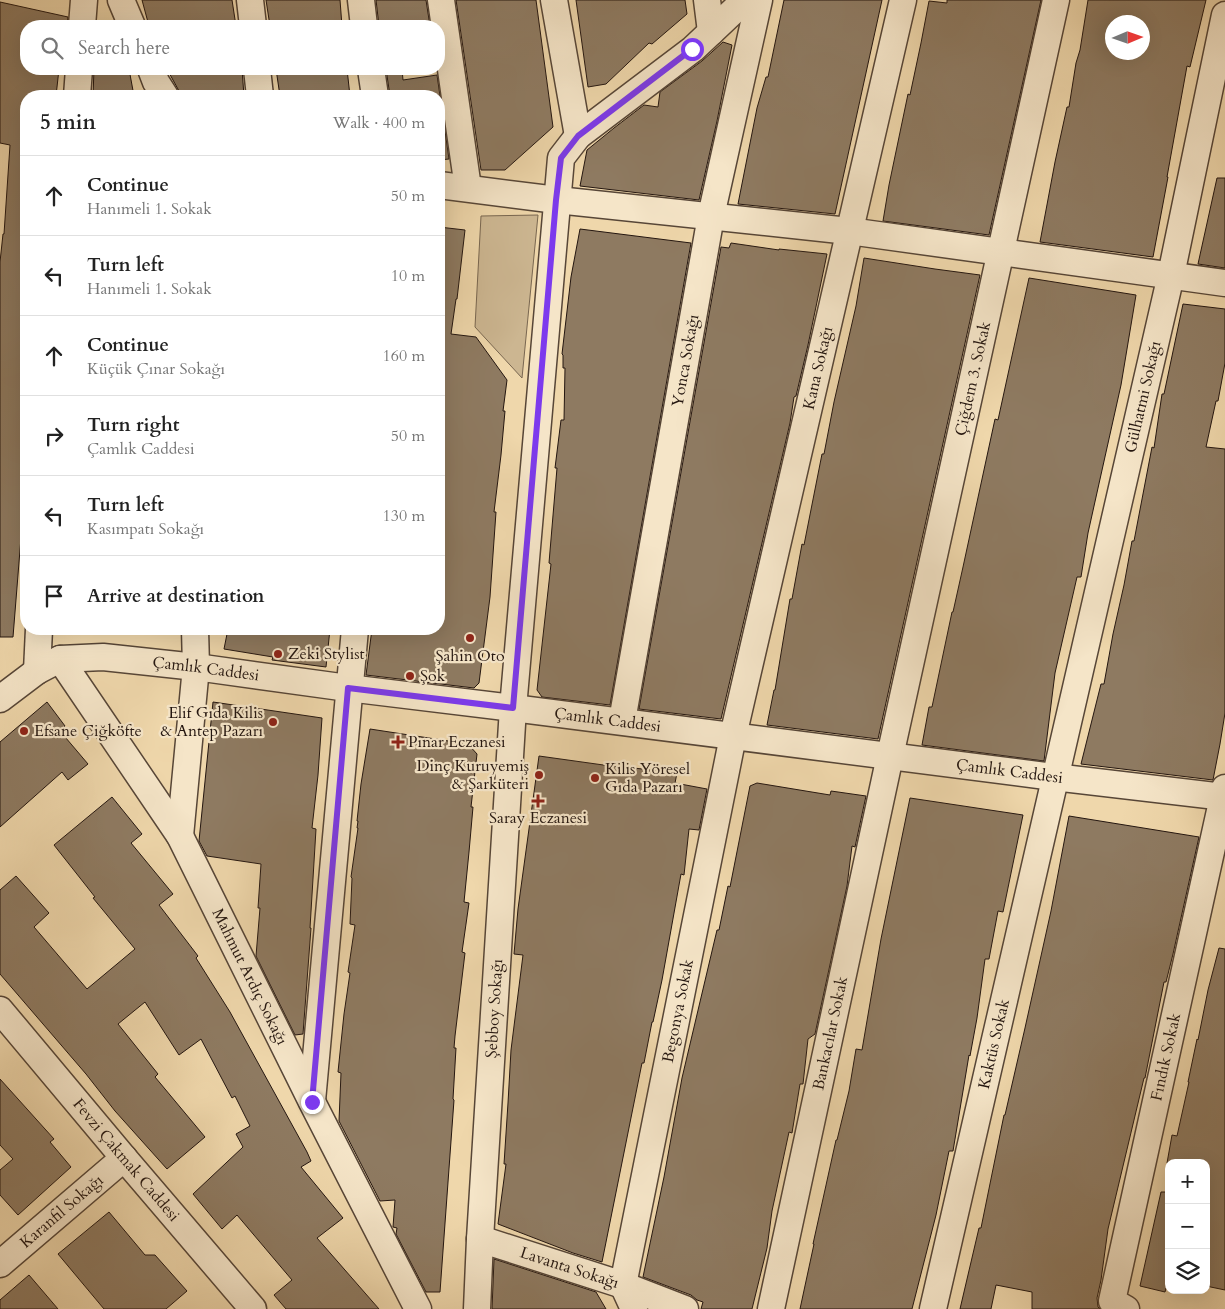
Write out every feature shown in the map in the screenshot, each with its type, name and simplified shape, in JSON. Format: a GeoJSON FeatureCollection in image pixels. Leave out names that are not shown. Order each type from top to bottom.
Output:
{"type":"FeatureCollection","features":[{"type":"Feature","properties":{"kind":"street"},"geometry":{"type":"LineString","coordinates":[[82,20],[84,0]]}},
{"type":"Feature","properties":{"kind":"street"},"geometry":{"type":"LineString","coordinates":[[120,0],[129,20]]}},
{"type":"Feature","properties":{"kind":"street"},"geometry":{"type":"LineString","coordinates":[[250,0],[252,20]]}},
{"type":"Feature","properties":{"kind":"street"},"geometry":{"type":"LineString","coordinates":[[361,0],[363,20]]}},
{"type":"Feature","properties":{"kind":"street"},"geometry":{"type":"LineString","coordinates":[[441,0],[444,20]]}},
{"type":"Feature","properties":{"kind":"street"},"geometry":{"type":"LineString","coordinates":[[554,0],[578,136]]}},
{"type":"Feature","properties":{"kind":"street"},"geometry":{"type":"LineString","coordinates":[[707,0],[711,32]]}},
{"type":"Feature","properties":{"kind":"street","name":"Şebboy Sokağı"},"geometry":{"type":"LineString","coordinates":[[477,1309],[513,708],[561,158],[578,136],[692,49],[745,0]]}},
{"type":"Feature","properties":{"kind":"street","name":"Yonca Sokağı"},"geometry":{"type":"LineString","coordinates":[[622,721],[711,216],[759,0]]}},
{"type":"Feature","properties":{"kind":"street","name":"Kana Sokağı"},"geometry":{"type":"LineString","coordinates":[[733,736],[903,0]]}},
{"type":"Feature","properties":{"kind":"street","name":"Çiğdem 3. Sokak"},"geometry":{"type":"LineString","coordinates":[[890,756],[1056,0]]}},
{"type":"Feature","properties":{"kind":"street","name":"Gülhatmi Sokağı"},"geometry":{"type":"LineString","coordinates":[[1054,777],[1171,275],[1225,15]]}},
{"type":"Feature","properties":{"kind":"street"},"geometry":{"type":"LineString","coordinates":[[445,28],[468,188]]}},
{"type":"Feature","properties":{"kind":"street"},"geometry":{"type":"LineString","coordinates":[[77,90],[79,75]]}},
{"type":"Feature","properties":{"kind":"street"},"geometry":{"type":"LineString","coordinates":[[153,75],[161,90]]}},
{"type":"Feature","properties":{"kind":"street"},"geometry":{"type":"LineString","coordinates":[[258,75],[259,90]]}},
{"type":"Feature","properties":{"kind":"street"},"geometry":{"type":"LineString","coordinates":[[372,75],[374,90]]}},
{"type":"Feature","properties":{"kind":"street"},"geometry":{"type":"LineString","coordinates":[[445,186],[556,200],[849,231],[1225,283]]}},
{"type":"Feature","properties":{"kind":"street"},"geometry":{"type":"LineString","coordinates":[[36,671],[39,635]]}},
{"type":"Feature","properties":{"kind":"street"},"geometry":{"type":"LineString","coordinates":[[180,836],[196,667],[195,635]]}},
{"type":"Feature","properties":{"kind":"street"},"geometry":{"type":"LineString","coordinates":[[312,1102],[354,635]]}},
{"type":"Feature","properties":{"kind":"street","name":"Çamlık Caddesi"},"geometry":{"type":"LineString","coordinates":[[0,699],[36,671],[60,659],[103,657],[196,667],[348,688],[622,721],[1054,777],[1224,794]]}},
{"type":"Feature","properties":{"kind":"street","name":"Mahmut Ardıç Sokağı"},"geometry":{"type":"LineString","coordinates":[[60,659],[180,836],[312,1102],[418,1309]]}},
{"type":"Feature","properties":{"kind":"street","name":"Begonya Sokak"},"geometry":{"type":"LineString","coordinates":[[623,1285],[733,736]]}},
{"type":"Feature","properties":{"kind":"street","name":"Bankacılar Sokak"},"geometry":{"type":"LineString","coordinates":[[771,1309],[890,756]]}},
{"type":"Feature","properties":{"kind":"street","name":"Kaktüs Sokak"},"geometry":{"type":"LineString","coordinates":[[932,1309],[1054,777]]}},
{"type":"Feature","properties":{"kind":"street","name":"Fındık Sokak"},"geometry":{"type":"LineString","coordinates":[[1126,1309],[1112,1302],[1224,794]]}},
{"type":"Feature","properties":{"kind":"street","name":"Fevzi Çakmak Caddesi"},"geometry":{"type":"LineString","coordinates":[[0,1010],[253,1309]]}},
{"type":"Feature","properties":{"kind":"street","name":"Karanfil Sokağı"},"geometry":{"type":"LineString","coordinates":[[0,1264],[124,1158]]}},
{"type":"Feature","properties":{"kind":"street","name":"Lavanta Sokağı"},"geometry":{"type":"LineString","coordinates":[[480,1240],[623,1285],[685,1309]]}},
{"type":"Feature","properties":{"kind":"street"},"geometry":{"type":"LineString","coordinates":[[623,1285],[634,1309]]}},
{"type":"Feature","properties":{"kind":"shaded area"},"geometry":{"type":"Polygon","coordinates":[[[538,215],[522,378],[475,327],[481,216],[538,215]]]}},
{"type":"Feature","properties":{"kind":"building"},"geometry":{"type":"Polygon","coordinates":[[[142,0],[232,0],[235,20],[147,20],[142,0]]]}},
{"type":"Feature","properties":{"kind":"building"},"geometry":{"type":"Polygon","coordinates":[[[266,0],[340,0],[342,20],[269,20],[266,0]]]}},
{"type":"Feature","properties":{"kind":"building"},"geometry":{"type":"Polygon","coordinates":[[[376,0],[426,0],[429,20],[378,20],[376,0]]]}},
{"type":"Feature","properties":{"kind":"building"},"geometry":{"type":"Polygon","coordinates":[[[456,0],[536,0],[553,127],[505,170],[481,170],[456,0]]]}},
{"type":"Feature","properties":{"kind":"building"},"geometry":{"type":"Polygon","coordinates":[[[576,0],[685,0],[687,14],[652,44],[649,43],[606,84],[588,87],[576,0]]]}},
{"type":"Feature","properties":{"kind":"building"},"geometry":{"type":"Polygon","coordinates":[[[784,0],[882,0],[835,214],[738,204],[757,108],[766,77],[768,77],[784,0]]]}},
{"type":"Feature","properties":{"kind":"building"},"geometry":{"type":"Polygon","coordinates":[[[947,0],[1041,0],[989,235],[883,221],[908,94],[910,95],[929,1],[947,3],[947,0]]]}},
{"type":"Feature","properties":{"kind":"building"},"geometry":{"type":"Polygon","coordinates":[[[1088,0],[1206,0],[1190,67],[1187,66],[1153,257],[1040,242],[1055,162],[1067,107],[1069,107],[1088,0]]]}},
{"type":"Feature","properties":{"kind":"building"},"geometry":{"type":"Polygon","coordinates":[[[0,2],[68,17],[68,20],[20,20],[20,75],[58,75],[57,90],[20,90],[20,550],[13,637],[0,637],[0,262],[4,234],[10,145],[0,143],[0,2]]]}},
{"type":"Feature","properties":{"kind":"building"},"geometry":{"type":"Polygon","coordinates":[[[723,42],[732,45],[699,200],[580,186],[587,150],[644,105],[658,107],[660,92],[702,61],[723,42]]]}},
{"type":"Feature","properties":{"kind":"building"},"geometry":{"type":"Polygon","coordinates":[[[94,75],[130,75],[133,90],[93,90],[94,75]]]}},
{"type":"Feature","properties":{"kind":"building"},"geometry":{"type":"Polygon","coordinates":[[[170,75],[242,75],[244,90],[178,90],[170,75]]]}},
{"type":"Feature","properties":{"kind":"building"},"geometry":{"type":"Polygon","coordinates":[[[277,75],[348,75],[349,90],[279,90],[277,75]]]}},
{"type":"Feature","properties":{"kind":"building"},"geometry":{"type":"Polygon","coordinates":[[[387,75],[403,75],[403,80],[437,75],[439,90],[389,90],[387,75]]]}},
{"type":"Feature","properties":{"kind":"building"},"geometry":{"type":"Polygon","coordinates":[[[445,131],[449,159],[445,159],[445,131]]]}},
{"type":"Feature","properties":{"kind":"building"},"geometry":{"type":"Polygon","coordinates":[[[1217,178],[1225,178],[1225,268],[1198,264],[1217,178]]]}},
{"type":"Feature","properties":{"kind":"building"},"geometry":{"type":"Polygon","coordinates":[[[445,228],[465,230],[451,334],[476,337],[507,380],[494,512],[496,512],[490,597],[479,683],[474,688],[366,675],[371,635],[445,635],[445,228]]]}},
{"type":"Feature","properties":{"kind":"building"},"geometry":{"type":"Polygon","coordinates":[[[580,229],[691,243],[610,705],[542,697],[537,690],[551,564],[549,563],[557,468],[555,468],[561,420],[564,420],[565,368],[563,368],[562,354],[571,277],[580,229]]]}},
{"type":"Feature","properties":{"kind":"building"},"geometry":{"type":"Polygon","coordinates":[[[731,243],[827,254],[808,345],[796,396],[794,397],[790,423],[721,719],[639,709],[721,247],[729,248],[731,243]]]}},
{"type":"Feature","properties":{"kind":"building"},"geometry":{"type":"Polygon","coordinates":[[[864,258],[980,275],[878,739],[767,725],[775,690],[790,599],[792,599],[802,544],[804,545],[822,454],[824,454],[856,306],[864,258]]]}},
{"type":"Feature","properties":{"kind":"building"},"geometry":{"type":"Polygon","coordinates":[[[1029,278],[1136,295],[1121,385],[1088,533],[1081,577],[1077,577],[1055,673],[1044,761],[922,745],[929,707],[932,707],[995,419],[998,420],[1029,278]]]}},
{"type":"Feature","properties":{"kind":"building"},"geometry":{"type":"Polygon","coordinates":[[[1183,304],[1225,309],[1225,363],[1218,401],[1216,401],[1206,447],[1225,449],[1225,713],[1213,780],[1081,764],[1101,684],[1104,684],[1132,541],[1134,541],[1152,447],[1154,448],[1162,394],[1164,394],[1183,304]]]}},
{"type":"Feature","properties":{"kind":"building"},"geometry":{"type":"Polygon","coordinates":[[[227,635],[329,635],[326,667],[272,660],[273,657],[224,649],[227,635]]]}},
{"type":"Feature","properties":{"kind":"building"},"geometry":{"type":"Polygon","coordinates":[[[47,702],[65,726],[60,731],[88,764],[68,780],[62,772],[0,827],[0,742],[47,702]]]}},
{"type":"Feature","properties":{"kind":"building"},"geometry":{"type":"Polygon","coordinates":[[[213,702],[322,718],[312,828],[316,829],[303,1034],[295,1035],[256,956],[261,864],[207,856],[199,841],[213,702]]]}},
{"type":"Feature","properties":{"kind":"building"},"geometry":{"type":"Polygon","coordinates":[[[370,729],[468,744],[477,754],[464,902],[469,903],[462,952],[465,953],[454,1048],[456,1048],[454,1100],[440,1292],[426,1292],[396,1234],[397,1228],[393,1227],[395,1200],[380,1201],[339,1121],[341,1073],[338,1072],[350,973],[348,972],[355,925],[350,924],[351,877],[358,828],[361,784],[370,729]]]}},
{"type":"Feature","properties":{"kind":"building"},"geometry":{"type":"Polygon","coordinates":[[[539,756],[677,773],[675,783],[707,789],[699,830],[689,829],[684,875],[681,874],[662,980],[644,1063],[642,1063],[602,1262],[498,1224],[506,1164],[504,1164],[511,1050],[523,955],[514,954],[518,909],[539,756]]]}},
{"type":"Feature","properties":{"kind":"building"},"geometry":{"type":"Polygon","coordinates":[[[757,783],[830,795],[831,791],[866,796],[855,847],[852,846],[847,886],[815,1034],[808,1039],[803,1084],[800,1084],[792,1133],[789,1132],[772,1211],[767,1248],[752,1309],[701,1309],[703,1302],[691,1295],[643,1277],[682,1078],[728,886],[730,887],[750,786],[757,783]]]}},
{"type":"Feature","properties":{"kind":"building"},"geometry":{"type":"Polygon","coordinates":[[[112,797],[142,834],[131,843],[173,894],[159,905],[198,956],[196,958],[230,1012],[307,1152],[311,1161],[301,1167],[343,1218],[317,1238],[379,1309],[286,1309],[274,1295],[292,1280],[237,1215],[222,1229],[193,1194],[243,1147],[236,1134],[250,1126],[235,1096],[232,1098],[201,1039],[179,1055],[145,1002],[118,1024],[158,1074],[155,1077],[205,1137],[167,1169],[115,1111],[86,1074],[0,974],[0,890],[16,876],[49,913],[34,927],[87,989],[135,949],[93,898],[95,897],[54,845],[112,797]]]}},
{"type":"Feature","properties":{"kind":"building"},"geometry":{"type":"Polygon","coordinates":[[[910,798],[1023,815],[1003,912],[998,911],[989,959],[985,959],[977,1018],[953,1151],[949,1151],[936,1215],[912,1309],[800,1309],[836,1140],[849,1091],[856,1049],[862,1050],[881,939],[910,798]]]}},
{"type":"Feature","properties":{"kind":"building"},"geometry":{"type":"Polygon","coordinates":[[[1069,816],[1199,837],[1173,954],[1166,982],[1164,982],[1145,1078],[1108,1229],[1097,1298],[1100,1309],[1032,1309],[1032,1292],[996,1285],[991,1309],[960,1309],[979,1228],[981,1228],[1004,1115],[1051,911],[1069,816]]]}},
{"type":"Feature","properties":{"kind":"building"},"geometry":{"type":"Polygon","coordinates":[[[1219,948],[1225,949],[1225,1290],[1210,1287],[1210,1159],[1168,1159],[1172,1135],[1177,1136],[1208,990],[1219,948]]]}},
{"type":"Feature","properties":{"kind":"building"},"geometry":{"type":"Polygon","coordinates":[[[0,1079],[54,1139],[50,1142],[71,1167],[18,1215],[0,1195],[0,1170],[13,1159],[0,1145],[0,1079]]]}},
{"type":"Feature","properties":{"kind":"building"},"geometry":{"type":"Polygon","coordinates":[[[1161,1192],[1165,1192],[1165,1292],[1140,1286],[1161,1192]]]}},
{"type":"Feature","properties":{"kind":"building"},"geometry":{"type":"Polygon","coordinates":[[[109,1212],[145,1255],[155,1255],[187,1291],[166,1309],[104,1309],[58,1254],[109,1212]]]}},
{"type":"Feature","properties":{"kind":"building"},"geometry":{"type":"Polygon","coordinates":[[[494,1259],[596,1292],[606,1309],[492,1309],[494,1259]]]}},
{"type":"Feature","properties":{"kind":"building"},"geometry":{"type":"Polygon","coordinates":[[[29,1275],[58,1309],[0,1309],[0,1300],[29,1275]]]}},
{"type":"Feature","properties":{"kind":"place","name":"Şahin Oto"},"geometry":{"type":"Point","coordinates":[470,638]}},
{"type":"Feature","properties":{"kind":"place","name":"Zeki Stylist"},"geometry":{"type":"Point","coordinates":[278,654]}},
{"type":"Feature","properties":{"kind":"place","name":"Şok"},"geometry":{"type":"Point","coordinates":[410,676]}},
{"type":"Feature","properties":{"kind":"place","name":"Elif Gıda Kilis & Antep Pazarı"},"geometry":{"type":"Point","coordinates":[273,722]}},
{"type":"Feature","properties":{"kind":"place","name":"Efsane Çiğköfte"},"geometry":{"type":"Point","coordinates":[24,731]}},
{"type":"Feature","properties":{"kind":"place","name":"Pınar Eczanesi"},"geometry":{"type":"Point","coordinates":[398,742]}},
{"type":"Feature","properties":{"kind":"place","name":"Dinç Kuruyemiş & Şarküteri"},"geometry":{"type":"Point","coordinates":[539,775]}},
{"type":"Feature","properties":{"kind":"place","name":"Kilis Yöresel Gıda Pazarı"},"geometry":{"type":"Point","coordinates":[595,778]}},
{"type":"Feature","properties":{"kind":"place","name":"Saray Eczanesi"},"geometry":{"type":"Point","coordinates":[538,801]}},
{"type":"Feature","properties":{"kind":"route"},"geometry":{"type":"LineString","coordinates":[[312,1102],[348,688],[513,708],[561,158],[578,136],[692,49]]}}]}
